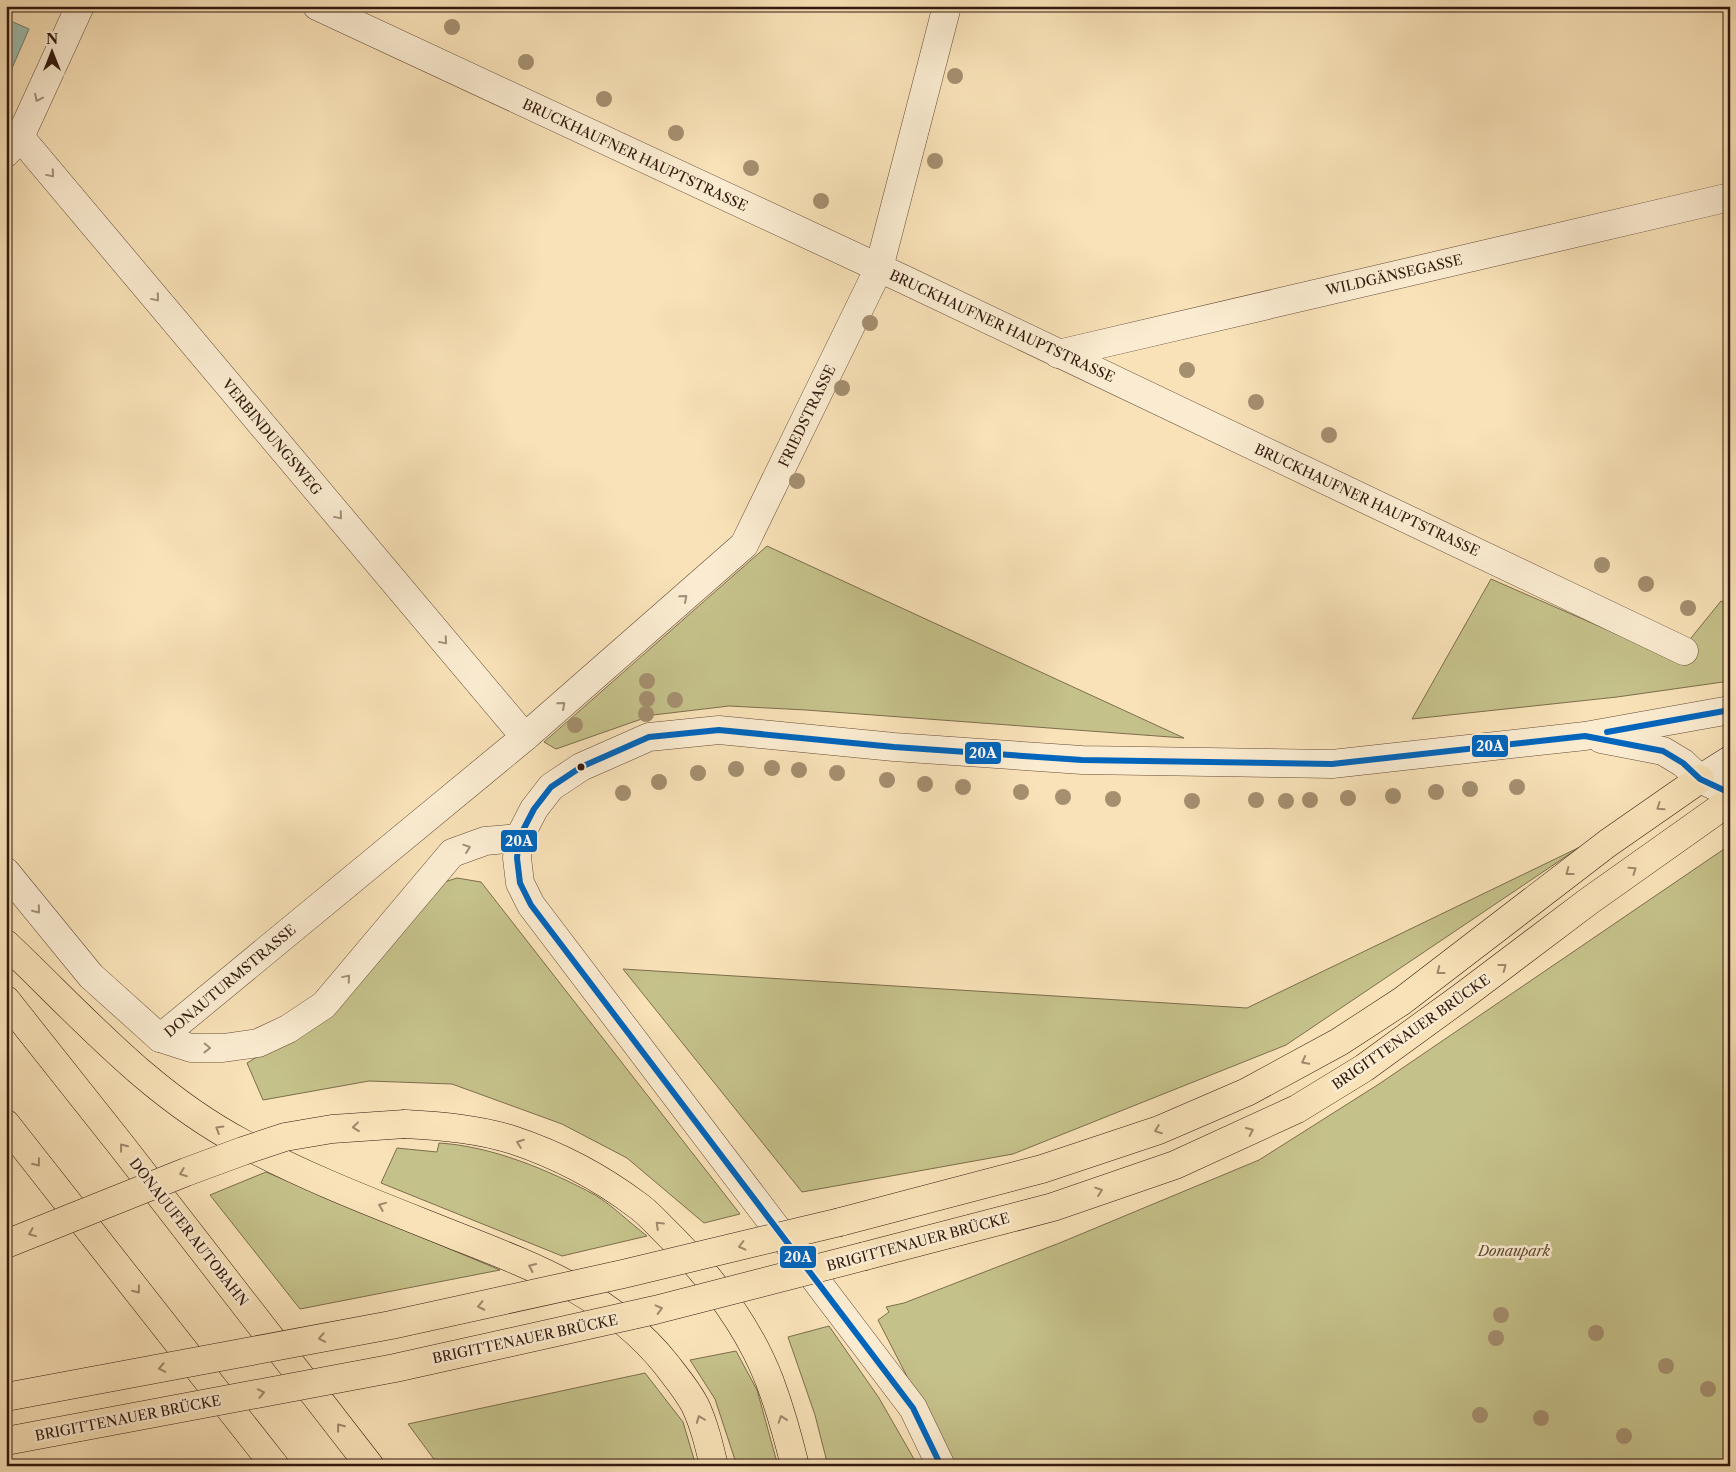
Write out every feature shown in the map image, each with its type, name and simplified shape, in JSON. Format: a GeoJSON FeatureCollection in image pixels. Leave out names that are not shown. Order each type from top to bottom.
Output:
{"type":"FeatureCollection","features":[{"type":"Feature","properties":{"kind":"highway"},"geometry":{"type":"LineString","coordinates":[[6,1397],[401,1323],[623,1274],[840,1222],[1042,1169],[1159,1130],[1247,1092],[1339,1042],[1402,1000],[1608,843],[1700,779]]}},
{"type":"Feature","properties":{"kind":"highway","name":"BRIGITTENAUER BRÜCKE"},"geometry":{"type":"LineString","coordinates":[[6,1440],[396,1368],[656,1310],[1053,1207],[1176,1165],[1297,1109],[1364,1068],[1464,996],[1589,901],[1730,801]]}},
{"type":"Feature","properties":{"kind":"highway"},"geometry":{"type":"LineString","coordinates":[[6,944],[126,1061],[172,1099],[241,1143],[343,1191],[512,1258],[557,1278],[612,1311],[638,1332],[657,1353],[695,1405],[707,1438],[714,1466]]}},
{"type":"Feature","properties":{"kind":"highway","name":"DONAUUFER AUTOBAHN"},"geometry":{"type":"LineString","coordinates":[[6,1000],[370,1466]]}},
{"type":"Feature","properties":{"kind":"highway"},"geometry":{"type":"LineString","coordinates":[[6,1124],[275,1466]]}},
{"type":"Feature","properties":{"kind":"highway"},"geometry":{"type":"LineString","coordinates":[[6,1244],[186,1172],[285,1138],[332,1129],[405,1124],[466,1130],[512,1140],[557,1157],[601,1180],[639,1206],[701,1269],[752,1342],[770,1381],[786,1430],[795,1466]]}},
{"type":"Feature","properties":{"kind":"street"},"geometry":{"type":"LineString","coordinates":[[13,145],[80,6]]}},
{"type":"Feature","properties":{"kind":"street","name":"BRUCKHAUFNER HAUPTSTRASSE"},"geometry":{"type":"LineString","coordinates":[[316,6],[879,268],[1684,651]]}},
{"type":"Feature","properties":{"kind":"street","name":"FRIEDSTRASSE"},"geometry":{"type":"LineString","coordinates":[[525,737],[744,545],[879,268],[947,6]]}},
{"type":"Feature","properties":{"kind":"street","name":"VERBINDUNGSWEG"},"geometry":{"type":"LineString","coordinates":[[13,145],[525,737]]}},
{"type":"Feature","properties":{"kind":"street","name":"WILDGÄNSEGASSE"},"geometry":{"type":"LineString","coordinates":[[1058,354],[1730,197]]}},
{"type":"Feature","properties":{"kind":"street"},"geometry":{"type":"LineString","coordinates":[[941,1466],[913,1408],[531,906],[520,883],[517,858],[519,838],[534,809],[551,787],[581,767],[650,737],[719,730],[874,745],[1082,760],[1332,764],[1585,736],[1730,710]]}},
{"type":"Feature","properties":{"kind":"street"},"geometry":{"type":"LineString","coordinates":[[1585,736],[1663,751],[1683,763],[1700,779],[1730,794]]}},
{"type":"Feature","properties":{"kind":"street","name":"DONAUTURMSTRASSE"},"geometry":{"type":"LineString","coordinates":[[160,1038],[525,737]]}},
{"type":"Feature","properties":{"kind":"street"},"geometry":{"type":"LineString","coordinates":[[1700,779],[1730,760]]}},
{"type":"Feature","properties":{"kind":"street","name":"DONAUTURMSTRASSE"},"geometry":{"type":"LineString","coordinates":[[160,1038],[191,1048],[223,1048],[258,1043],[288,1029],[324,1005],[452,853],[485,842],[519,838]]}},
{"type":"Feature","properties":{"kind":"street"},"geometry":{"type":"LineString","coordinates":[[6,872],[91,976],[160,1038]]}},
{"type":"Feature","properties":{"kind":"green space"},"geometry":{"type":"Polygon","coordinates":[[[767,546],[1184,738],[729,706],[653,715],[556,749],[544,742],[767,546]]]}},
{"type":"Feature","properties":{"kind":"green space"},"geometry":{"type":"Polygon","coordinates":[[[1491,579],[1674,659],[1721,601],[1730,605],[1730,681],[1617,697],[1412,719],[1491,579]]]}},
{"type":"Feature","properties":{"kind":"green space","name":"Donaupark"},"geometry":{"type":"Polygon","coordinates":[[[1730,845],[1730,1466],[953,1466],[878,1320],[889,1312],[886,1307],[904,1303],[1062,1242],[1259,1160],[1379,1084],[1730,845]]]}},
{"type":"Feature","properties":{"kind":"green space"},"geometry":{"type":"Polygon","coordinates":[[[1580,847],[1286,1045],[1013,1154],[802,1192],[623,969],[1247,1008],[1580,847]]]}},
{"type":"Feature","properties":{"kind":"green space"},"geometry":{"type":"Polygon","coordinates":[[[457,878],[481,882],[740,1214],[704,1223],[627,1158],[562,1124],[452,1084],[369,1081],[263,1100],[247,1063],[334,1011],[432,886],[457,878]]]}},
{"type":"Feature","properties":{"kind":"green space"},"geometry":{"type":"Polygon","coordinates":[[[439,1143],[459,1145],[499,1154],[539,1168],[602,1199],[647,1236],[562,1256],[381,1183],[397,1148],[437,1152],[439,1143]]]}},
{"type":"Feature","properties":{"kind":"green space"},"geometry":{"type":"Polygon","coordinates":[[[266,1172],[500,1270],[300,1309],[210,1195],[266,1172]]]}},
{"type":"Feature","properties":{"kind":"green space"},"geometry":{"type":"Polygon","coordinates":[[[829,1326],[879,1398],[918,1466],[828,1466],[815,1415],[788,1337],[829,1326]]]}},
{"type":"Feature","properties":{"kind":"green space"},"geometry":{"type":"Polygon","coordinates":[[[736,1351],[757,1390],[778,1466],[737,1466],[715,1399],[690,1360],[736,1351]]]}},
{"type":"Feature","properties":{"kind":"green space"},"geometry":{"type":"Polygon","coordinates":[[[645,1373],[683,1422],[696,1466],[439,1466],[408,1424],[645,1373]]]}},
{"type":"Feature","properties":{"kind":"shaded area"},"geometry":{"type":"Polygon","coordinates":[[[6,19],[29,29],[6,82],[6,19]]]}},
{"type":"Feature","properties":{"kind":"transit line","name":"20A"},"geometry":{"type":"LineString","coordinates":[[1607,732],[1730,710]]}},
{"type":"Feature","properties":{"kind":"transit line","name":"20A"},"geometry":{"type":"LineString","coordinates":[[941,1466],[913,1408],[531,905],[520,883],[517,858],[519,838],[534,809],[551,787],[581,767],[649,737],[719,730],[894,747],[1082,760],[1332,764],[1585,736],[1663,751],[1683,763],[1700,779],[1730,793]]}}]}
